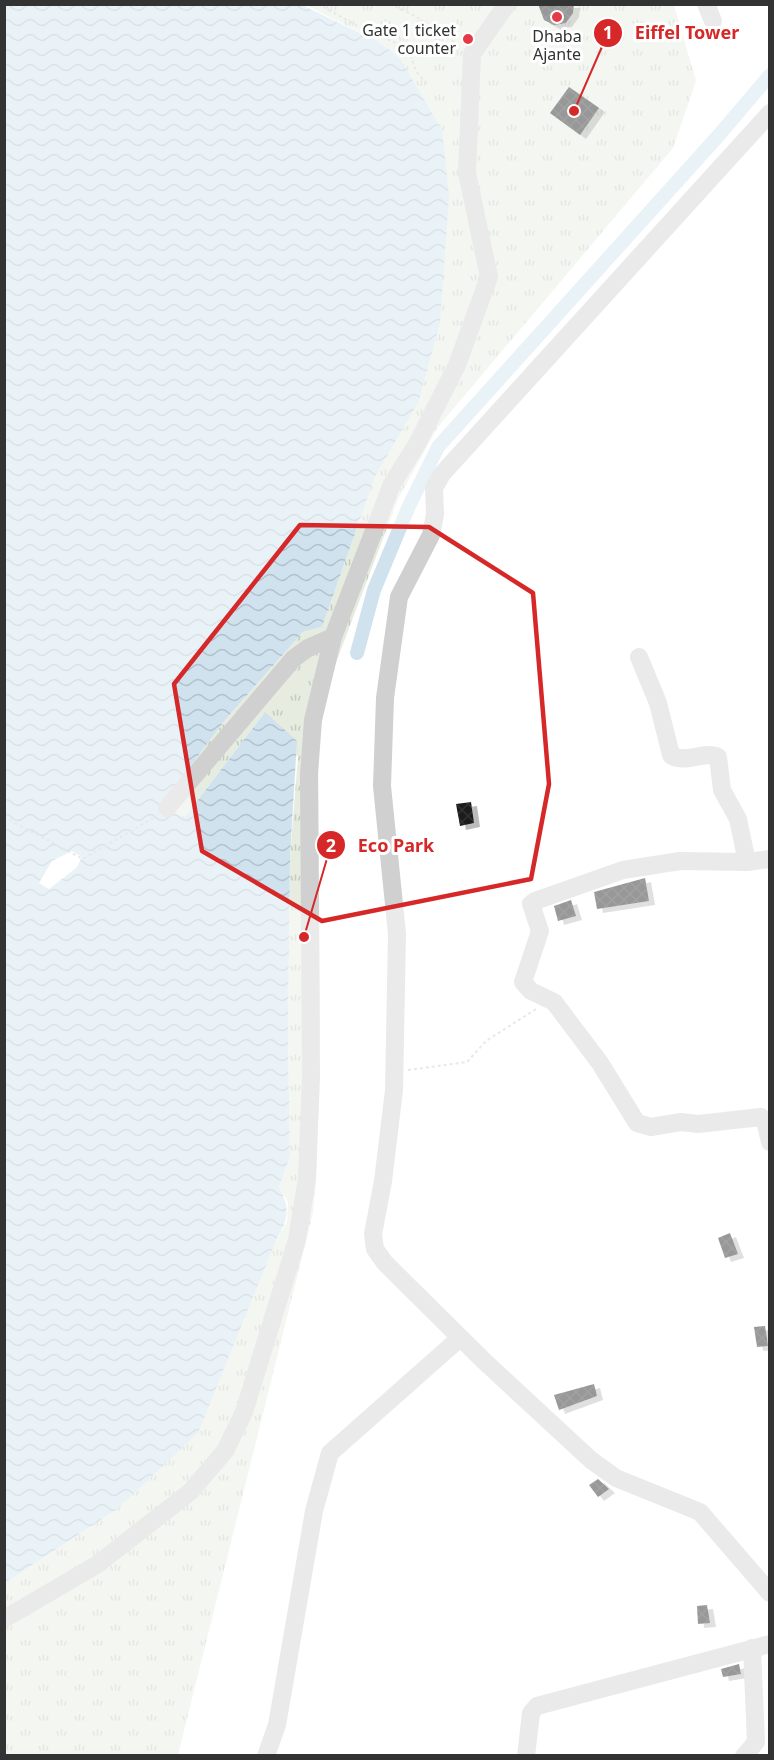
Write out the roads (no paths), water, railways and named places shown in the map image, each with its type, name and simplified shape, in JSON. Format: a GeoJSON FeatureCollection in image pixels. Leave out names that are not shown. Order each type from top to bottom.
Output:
{"type":"FeatureCollection","features":[{"type":"Feature","properties":{"kind":"street"},"geometry":{"type":"LineString","coordinates":[[4,1619],[98,1564],[190,1492],[225,1451],[244,1412],[297,1240],[307,1178],[311,1078],[309,774],[313,720],[333,637],[392,484],[417,444],[457,365],[489,277],[467,173],[472,54],[507,4]]}},
{"type":"Feature","properties":{"kind":"street"},"geometry":{"type":"LineString","coordinates":[[770,112],[574,326],[530,380],[436,481],[435,514],[431,536],[399,597],[384,698],[382,786],[397,934],[395,1071],[383,1181],[373,1234],[375,1249],[385,1263],[460,1338],[591,1460],[616,1478],[700,1512],[770,1593]]}},
{"type":"Feature","properties":{"kind":"street"},"geometry":{"type":"LineString","coordinates":[[167,808],[293,659],[308,648],[333,637]]}},
{"type":"Feature","properties":{"kind":"street"},"geometry":{"type":"LineString","coordinates":[[639,657],[658,703],[671,755],[678,759],[712,754],[718,757],[723,790],[737,814],[747,862]]}},
{"type":"Feature","properties":{"kind":"street"},"geometry":{"type":"LineString","coordinates":[[770,859],[747,862],[701,860],[623,870],[533,902],[540,931],[523,982],[531,991],[554,1002],[600,1063],[636,1123],[651,1127],[681,1122],[698,1124],[760,1117],[765,1122],[770,1142]]}},
{"type":"Feature","properties":{"kind":"street"},"geometry":{"type":"LineString","coordinates":[[266,1755],[277,1725],[318,1492],[330,1453],[460,1338]]}},
{"type":"Feature","properties":{"kind":"street"},"geometry":{"type":"LineString","coordinates":[[526,1755],[531,1713],[537,1706],[761,1646],[756,1742],[744,1755]]}},
{"type":"Feature","properties":{"kind":"water"},"geometry":{"type":"Polygon","coordinates":[[[5,5],[302,5],[377,41],[399,57],[442,130],[449,195],[440,323],[419,401],[375,477],[322,627],[303,632],[226,719],[161,805],[184,818],[265,712],[297,741],[290,856],[288,1038],[290,1156],[279,1187],[285,1201],[286,1219],[198,1433],[116,1510],[5,1583],[5,5]],[[72,851],[52,861],[39,883],[49,889],[76,868],[82,857],[72,851]]]}},
{"type":"Feature","properties":{"kind":"waterway"},"geometry":{"type":"LineString","coordinates":[[357,653],[374,590],[409,506],[438,447],[719,135],[770,75]]}},
{"type":"Feature","properties":{"kind":"place","name":"Dhaba Ajante"},"geometry":{"type":"Point","coordinates":[557,17]}},
{"type":"Feature","properties":{"kind":"place","name":"Gate 1 ticket counter"},"geometry":{"type":"Point","coordinates":[468,39]}},
{"type":"Feature","properties":{"kind":"place","name":"Eiffel Tower"},"geometry":{"type":"Point","coordinates":[574,111]}},
{"type":"Feature","properties":{"kind":"place","name":"Eco Park"},"geometry":{"type":"Point","coordinates":[304,937]}}]}
